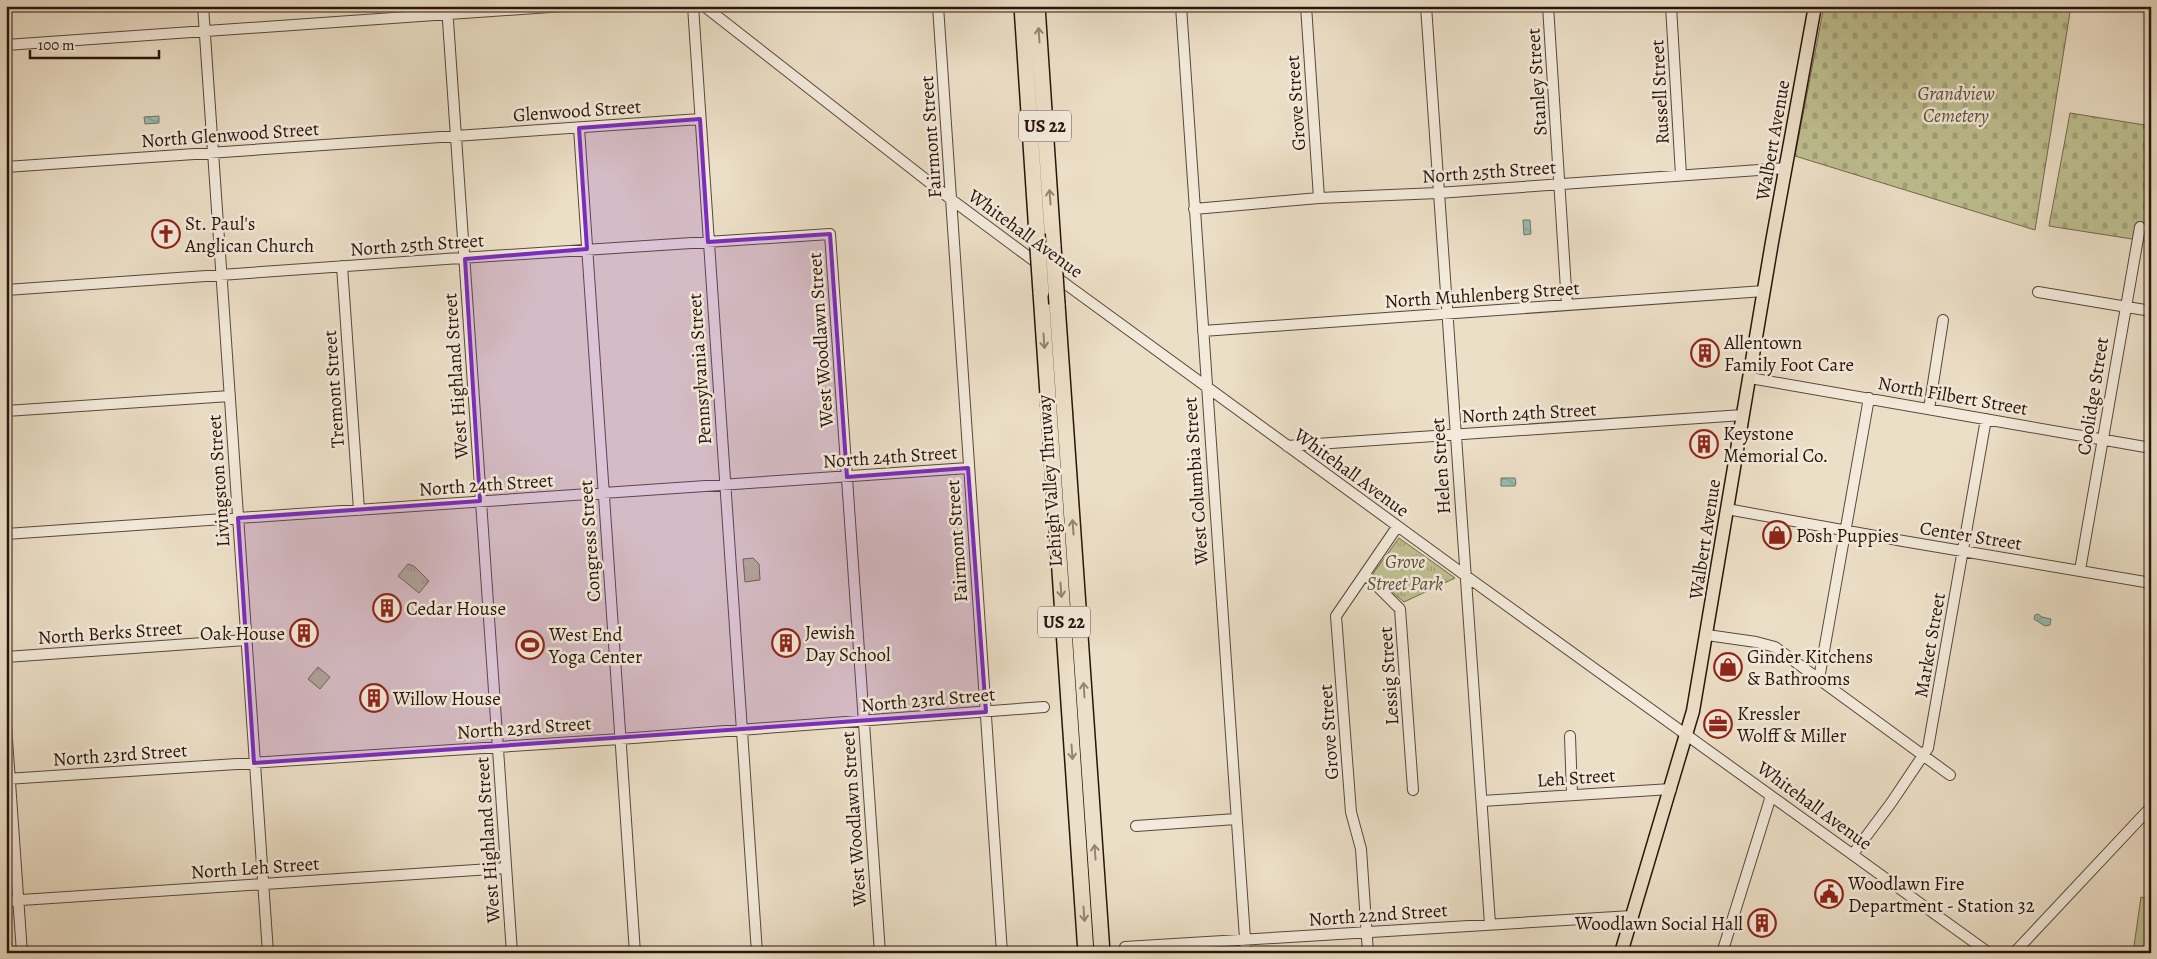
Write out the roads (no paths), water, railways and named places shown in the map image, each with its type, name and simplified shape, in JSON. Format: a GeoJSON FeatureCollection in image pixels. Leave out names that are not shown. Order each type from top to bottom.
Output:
{"type":"FeatureCollection","features":[{"type":"Feature","properties":{"kind":"highway","name":"Lehigh Valley Thruway"},"geometry":{"type":"LineString","coordinates":[[1022,6],[1086,953]]}},
{"type":"Feature","properties":{"kind":"highway","name":"Lehigh Valley Thruway"},"geometry":{"type":"LineString","coordinates":[[1037,6],[1102,953]]}},
{"type":"Feature","properties":{"kind":"main road","name":"Walbert Avenue"},"geometry":{"type":"LineString","coordinates":[[1621,953],[1694,711],[1764,291],[1815,6]]}},
{"type":"Feature","properties":{"kind":"street","name":"Livingston Street"},"geometry":{"type":"LineString","coordinates":[[203,6],[268,953]]}},
{"type":"Feature","properties":{"kind":"street"},"geometry":{"type":"LineString","coordinates":[[6,45],[205,32],[448,10],[564,6]]}},
{"type":"Feature","properties":{"kind":"street","name":"Pennsylvania Street"},"geometry":{"type":"LineString","coordinates":[[693,6],[757,953]]}},
{"type":"Feature","properties":{"kind":"street","name":"Whitehall Avenue"},"geometry":{"type":"LineString","coordinates":[[704,6],[952,200],[1398,527],[1989,953]]}},
{"type":"Feature","properties":{"kind":"street","name":"Fairmont Street"},"geometry":{"type":"LineString","coordinates":[[938,6],[1002,953]]}},
{"type":"Feature","properties":{"kind":"street","name":"West Columbia Street"},"geometry":{"type":"LineString","coordinates":[[1181,6],[1246,953]]}},
{"type":"Feature","properties":{"kind":"street","name":"Grove Street"},"geometry":{"type":"LineString","coordinates":[[1306,6],[1319,198]]}},
{"type":"Feature","properties":{"kind":"street","name":"Helen Street"},"geometry":{"type":"LineString","coordinates":[[1426,6],[1490,924]]}},
{"type":"Feature","properties":{"kind":"street","name":"Stanley Street"},"geometry":{"type":"LineString","coordinates":[[1548,6],[1567,305]]}},
{"type":"Feature","properties":{"kind":"street","name":"Russell Street"},"geometry":{"type":"LineString","coordinates":[[1671,6],[1681,175]]}},
{"type":"Feature","properties":{"kind":"street","name":"West Highland Street"},"geometry":{"type":"LineString","coordinates":[[448,10],[512,953]]}},
{"type":"Feature","properties":{"kind":"street","name":"Glenwood Street"},"geometry":{"type":"LineString","coordinates":[[457,136],[700,119]]}},
{"type":"Feature","properties":{"kind":"street","name":"Congress Street"},"geometry":{"type":"LineString","coordinates":[[579,128],[634,953]]}},
{"type":"Feature","properties":{"kind":"street","name":"North Glenwood Street"},"geometry":{"type":"LineString","coordinates":[[6,167],[457,136]]}},
{"type":"Feature","properties":{"kind":"street","name":"North 25th Street"},"geometry":{"type":"LineString","coordinates":[[1194,209],[1319,198],[1438,192],[1786,168]]}},
{"type":"Feature","properties":{"kind":"street","name":"Coolidge Street"},"geometry":{"type":"LineString","coordinates":[[2080,570],[2140,227]]}},
{"type":"Feature","properties":{"kind":"street","name":"North 25th Street"},"geometry":{"type":"LineString","coordinates":[[6,290],[465,259],[587,248],[830,234]]}},
{"type":"Feature","properties":{"kind":"street","name":"West Woodlawn Street"},"geometry":{"type":"LineString","coordinates":[[830,234],[880,953]]}},
{"type":"Feature","properties":{"kind":"street","name":"Tremont Street"},"geometry":{"type":"LineString","coordinates":[[342,266],[359,510]]}},
{"type":"Feature","properties":{"kind":"street","name":"North Muhlenberg Street"},"geometry":{"type":"LineString","coordinates":[[1203,331],[1764,291]]}},
{"type":"Feature","properties":{"kind":"street"},"geometry":{"type":"LineString","coordinates":[[2038,292],[2151,311]]}},
{"type":"Feature","properties":{"kind":"street"},"geometry":{"type":"LineString","coordinates":[[1929,409],[1943,320]]}},
{"type":"Feature","properties":{"kind":"street","name":"North Filbert Street"},"geometry":{"type":"LineString","coordinates":[[1750,378],[2151,448]]}},
{"type":"Feature","properties":{"kind":"street"},"geometry":{"type":"LineString","coordinates":[[6,411],[230,396]]}},
{"type":"Feature","properties":{"kind":"street"},"geometry":{"type":"LineString","coordinates":[[1819,679],[1869,398]]}},
{"type":"Feature","properties":{"kind":"street","name":"North 24th Street"},"geometry":{"type":"LineString","coordinates":[[1287,446],[1456,433],[1609,425],[1743,415]]}},
{"type":"Feature","properties":{"kind":"street","name":"Market Street"},"geometry":{"type":"LineString","coordinates":[[1853,854],[1924,756],[1930,740],[1986,420]]}},
{"type":"Feature","properties":{"kind":"street","name":"North 24th Street"},"geometry":{"type":"LineString","coordinates":[[6,534],[968,468]]}},
{"type":"Feature","properties":{"kind":"street","name":"Center Street"},"geometry":{"type":"LineString","coordinates":[[1728,509],[2151,583]]}},
{"type":"Feature","properties":{"kind":"street","name":"Grove Street"},"geometry":{"type":"LineString","coordinates":[[1368,953],[1361,849],[1351,812],[1336,616],[1398,527]]}},
{"type":"Feature","properties":{"kind":"street","name":"Lessig Street"},"geometry":{"type":"LineString","coordinates":[[1365,574],[1400,609],[1413,790]]}},
{"type":"Feature","properties":{"kind":"street"},"geometry":{"type":"LineString","coordinates":[[1707,635],[1756,642],[1775,647],[1950,775]]}},
{"type":"Feature","properties":{"kind":"street","name":"North Berks Street"},"geometry":{"type":"LineString","coordinates":[[6,657],[246,640]]}},
{"type":"Feature","properties":{"kind":"street","name":"North 23rd Street"},"geometry":{"type":"LineString","coordinates":[[8,779],[620,739],[1044,707]]}},
{"type":"Feature","properties":{"kind":"street"},"geometry":{"type":"LineString","coordinates":[[6,725],[8,779],[22,953]]}},
{"type":"Feature","properties":{"kind":"street"},"geometry":{"type":"LineString","coordinates":[[1570,736],[1572,795]]}},
{"type":"Feature","properties":{"kind":"street","name":"Leh Street"},"geometry":{"type":"LineString","coordinates":[[1482,801],[1671,789]]}},
{"type":"Feature","properties":{"kind":"street"},"geometry":{"type":"LineString","coordinates":[[1722,953],[1771,796]]}},
{"type":"Feature","properties":{"kind":"street"},"geometry":{"type":"LineString","coordinates":[[2014,953],[2151,807]]}},
{"type":"Feature","properties":{"kind":"street"},"geometry":{"type":"LineString","coordinates":[[1136,826],[1236,819]]}},
{"type":"Feature","properties":{"kind":"street","name":"North Leh Street"},"geometry":{"type":"LineString","coordinates":[[6,901],[506,868]]}},
{"type":"Feature","properties":{"kind":"street","name":"North 22nd Street"},"geometry":{"type":"LineString","coordinates":[[1125,947],[1632,916]]}},
{"type":"Feature","properties":{"kind":"water"},"geometry":{"type":"Polygon","coordinates":[[[159,116],[159,123],[145,124],[144,117],[159,116]]]}},
{"type":"Feature","properties":{"kind":"water"},"geometry":{"type":"Polygon","coordinates":[[[1523,220],[1530,220],[1531,234],[1524,235],[1523,220]]]}},
{"type":"Feature","properties":{"kind":"water"},"geometry":{"type":"Polygon","coordinates":[[[1501,478],[1515,478],[1515,486],[1501,486],[1501,478]]]}},
{"type":"Feature","properties":{"kind":"water"},"geometry":{"type":"Polygon","coordinates":[[[2038,614],[2051,619],[2050,625],[2045,626],[2034,619],[2035,615],[2038,614]]]}},
{"type":"Feature","properties":{"kind":"place","name":"St. Paul's Anglican Church"},"geometry":{"type":"Point","coordinates":[166,234]}},
{"type":"Feature","properties":{"kind":"place","name":"Allentown Family Foot Care"},"geometry":{"type":"Point","coordinates":[1705,353]}},
{"type":"Feature","properties":{"kind":"place","name":"Keystone Memorial Co."},"geometry":{"type":"Point","coordinates":[1704,444]}},
{"type":"Feature","properties":{"kind":"place","name":"Posh Puppies"},"geometry":{"type":"Point","coordinates":[1777,535]}},
{"type":"Feature","properties":{"kind":"place","name":"Cedar House"},"geometry":{"type":"Point","coordinates":[387,608]}},
{"type":"Feature","properties":{"kind":"place","name":"Oak House"},"geometry":{"type":"Point","coordinates":[304,633]}},
{"type":"Feature","properties":{"kind":"place","name":"Jewish Day School"},"geometry":{"type":"Point","coordinates":[786,643]}},
{"type":"Feature","properties":{"kind":"place","name":"West End Yoga Center"},"geometry":{"type":"Point","coordinates":[530,645]}},
{"type":"Feature","properties":{"kind":"place","name":"Ginder Kitchens & Bathrooms"},"geometry":{"type":"Point","coordinates":[1728,667]}},
{"type":"Feature","properties":{"kind":"place","name":"Willow House"},"geometry":{"type":"Point","coordinates":[374,698]}},
{"type":"Feature","properties":{"kind":"place","name":"Kressler Wolff & Miller"},"geometry":{"type":"Point","coordinates":[1718,724]}},
{"type":"Feature","properties":{"kind":"place","name":"Woodlawn Fire Department - Station 32"},"geometry":{"type":"Point","coordinates":[1829,894]}},
{"type":"Feature","properties":{"kind":"place","name":"Woodlawn Social Hall"},"geometry":{"type":"Point","coordinates":[1762,923]}},
{"type":"Feature","properties":{"kind":"park label","name":"Grandview Cemetery"},"geometry":{"type":"Point","coordinates":[1956,104]}},
{"type":"Feature","properties":{"kind":"park label","name":"Grove Street Park"},"geometry":{"type":"Point","coordinates":[1405,572]}}]}
